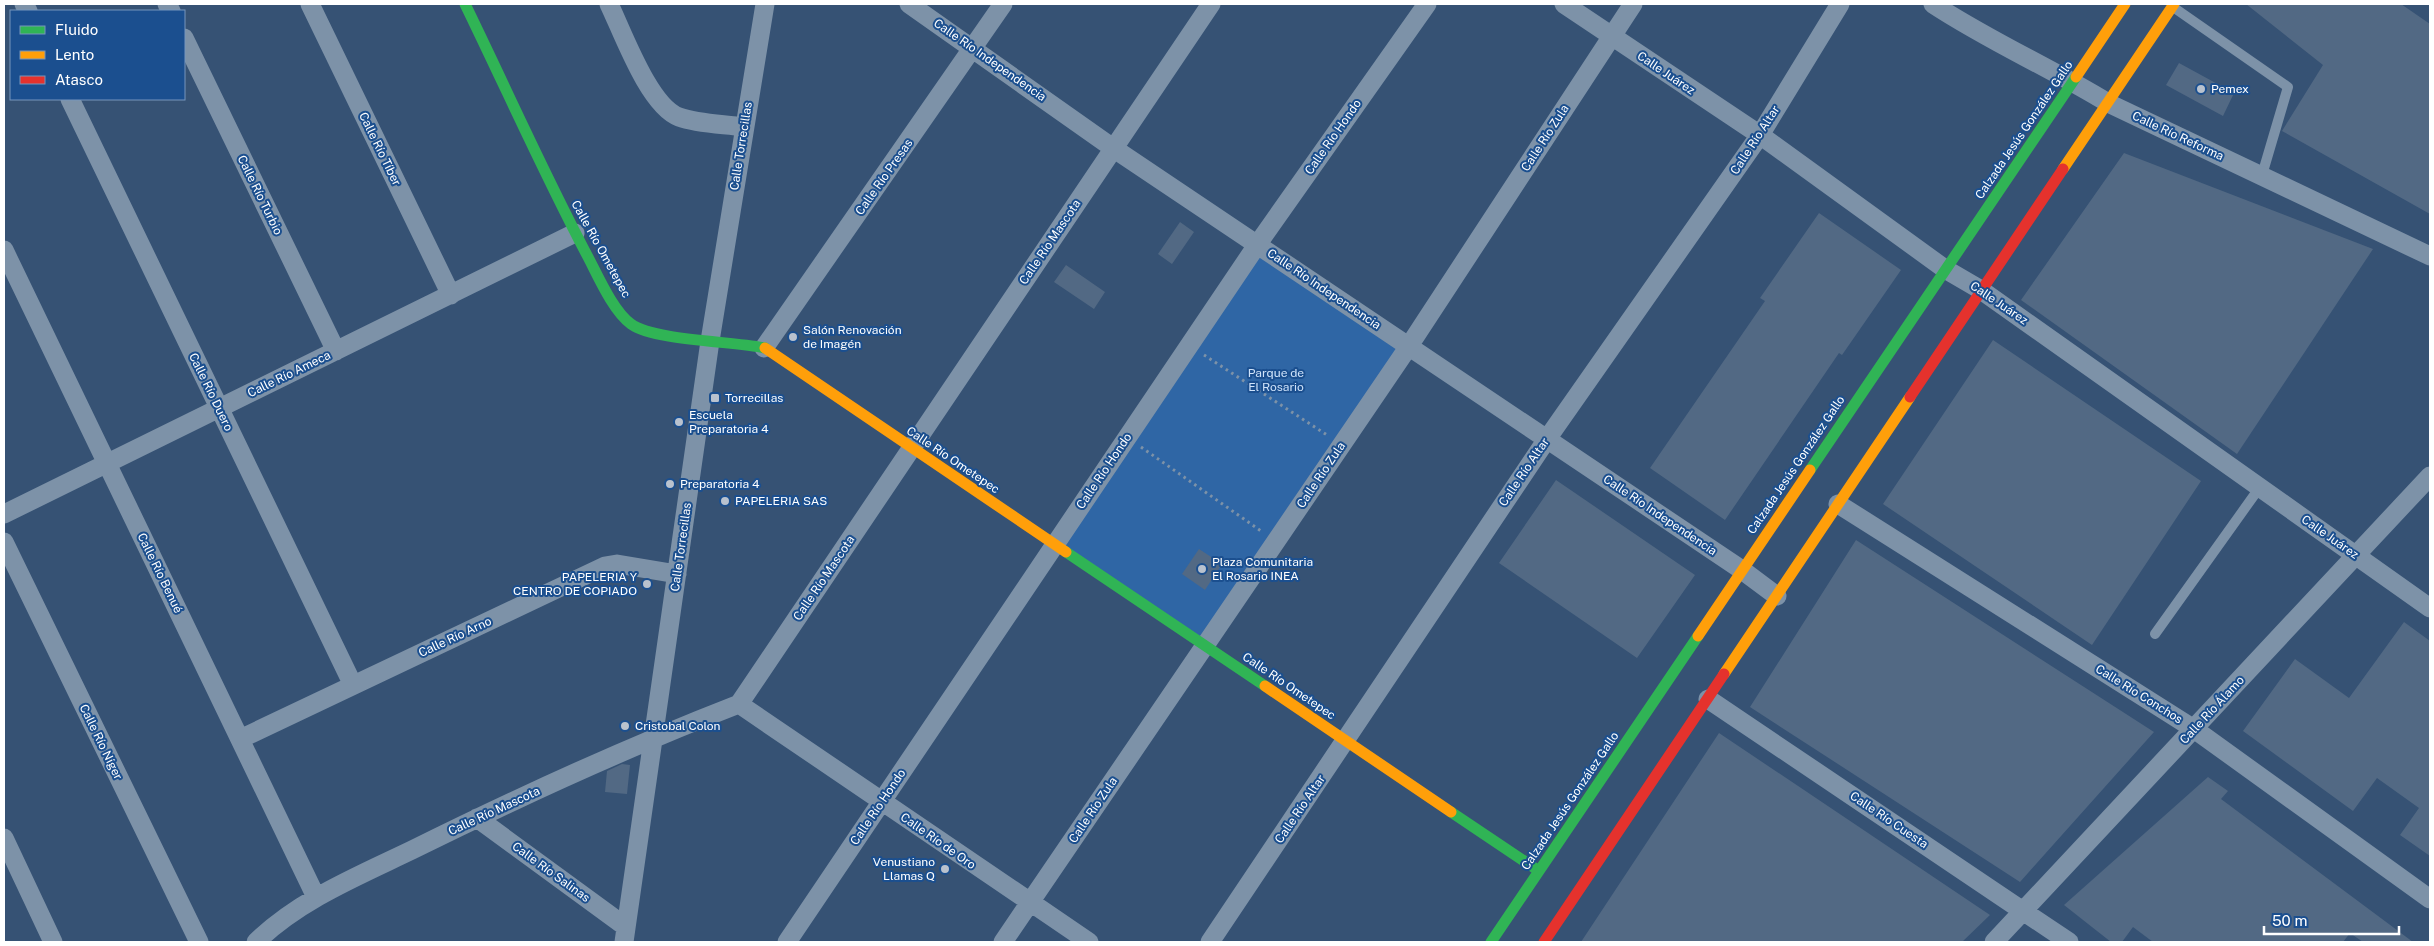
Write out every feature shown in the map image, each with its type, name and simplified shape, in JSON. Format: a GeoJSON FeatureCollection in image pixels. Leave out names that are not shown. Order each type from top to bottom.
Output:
{"type":"FeatureCollection","features":[{"type":"Feature","properties":{"kind":"main road","name":"Calle Río Ometepec"},"geometry":{"type":"LineString","coordinates":[[465,4],[575,234],[607,293],[631,324],[649,332],[764,348],[1539,871]]}},
{"type":"Feature","properties":{"kind":"main road","name":"Calzada Jesús González Gallo"},"geometry":{"type":"LineString","coordinates":[[1491,942],[2125,4]]}},
{"type":"Feature","properties":{"kind":"main road"},"geometry":{"type":"LineString","coordinates":[[1544,942],[2173,5]]}},
{"type":"Feature","properties":{"kind":"street","name":"Calle Río Tíber"},"geometry":{"type":"LineString","coordinates":[[310,4],[451,294]]}},
{"type":"Feature","properties":{"kind":"street"},"geometry":{"type":"LineString","coordinates":[[609,4],[652,92],[667,112],[680,118],[744,126]]}},
{"type":"Feature","properties":{"kind":"street","name":"Calle Torrecillas"},"geometry":{"type":"LineString","coordinates":[[625,935],[710,341],[765,4]]}},
{"type":"Feature","properties":{"kind":"street","name":"Calle Río Independencia"},"geometry":{"type":"LineString","coordinates":[[910,4],[1113,148],[1742,570],[1777,596]]}},
{"type":"Feature","properties":{"kind":"street","name":"Calle Río Presas"},"geometry":{"type":"LineString","coordinates":[[764,348],[1003,4]]}},
{"type":"Feature","properties":{"kind":"street","name":"Calle Río Mascota"},"geometry":{"type":"LineString","coordinates":[[261,941],[316,897],[477,818],[653,738],[739,704],[1211,4]]}},
{"type":"Feature","properties":{"kind":"street","name":"Calle Río Hondo"},"geometry":{"type":"LineString","coordinates":[[787,942],[1257,244],[1427,4]]}},
{"type":"Feature","properties":{"kind":"street","name":"Calle Juárez"},"geometry":{"type":"LineString","coordinates":[[1564,4],[1760,135],[1945,269],[1981,290],[2430,608]]}},
{"type":"Feature","properties":{"kind":"street","name":"Calle Río Zula"},"geometry":{"type":"LineString","coordinates":[[1003,942],[1409,346],[1633,4]]}},
{"type":"Feature","properties":{"kind":"street","name":"Calle Río Altar"},"geometry":{"type":"LineString","coordinates":[[1210,942],[1547,439],[1760,135],[1840,4]]}},
{"type":"Feature","properties":{"kind":"street","name":"Calle Río Reforma"},"geometry":{"type":"LineString","coordinates":[[1933,4],[1966,26],[2073,81],[2108,102],[2430,256]]}},
{"type":"Feature","properties":{"kind":"street","name":"Calle Río Turbio"},"geometry":{"type":"LineString","coordinates":[[185,40],[336,351]]}},
{"type":"Feature","properties":{"kind":"street","name":"Calle Río Duero"},"geometry":{"type":"LineString","coordinates":[[70,100],[353,685]]}},
{"type":"Feature","properties":{"kind":"street","name":"Calle Río Ameca"},"geometry":{"type":"LineString","coordinates":[[4,514],[575,234]]}},
{"type":"Feature","properties":{"kind":"street","name":"Calle Río Benué"},"geometry":{"type":"LineString","coordinates":[[4,250],[316,897]]}},
{"type":"Feature","properties":{"kind":"street","name":"Calle Río Álamo"},"geometry":{"type":"LineString","coordinates":[[1994,942],[2430,476]]}},
{"type":"Feature","properties":{"kind":"street","name":"Calle Río Conchos"},"geometry":{"type":"LineString","coordinates":[[1838,504],[2194,729],[2430,899]]}},
{"type":"Feature","properties":{"kind":"street","name":"Calle Río Níger"},"geometry":{"type":"LineString","coordinates":[[4,542],[199,942]]}},
{"type":"Feature","properties":{"kind":"street","name":"Calle Río Arno"},"geometry":{"type":"LineString","coordinates":[[240,739],[605,566],[617,564],[677,574]]}},
{"type":"Feature","properties":{"kind":"street","name":"Calle Río Cuesta"},"geometry":{"type":"LineString","coordinates":[[1708,699],[2069,942]]}},
{"type":"Feature","properties":{"kind":"street","name":"Calle Río de Oro"},"geometry":{"type":"LineString","coordinates":[[739,704],[1089,942]]}},
{"type":"Feature","properties":{"kind":"street","name":"Calle Río Salinas"},"geometry":{"type":"LineString","coordinates":[[477,818],[625,935]]}},
{"type":"Feature","properties":{"kind":"street"},"geometry":{"type":"LineString","coordinates":[[4,838],[53,942]]}},
{"type":"Feature","properties":{"kind":"lane"},"geometry":{"type":"LineString","coordinates":[[2173,5],[2288,87],[2262,175]]}},
{"type":"Feature","properties":{"kind":"lane"},"geometry":{"type":"LineString","coordinates":[[2155,634],[2260,487]]}},
{"type":"Feature","properties":{"kind":"path"},"geometry":{"type":"LineString","coordinates":[[1189,345],[1342,445]]}},
{"type":"Feature","properties":{"kind":"path"},"geometry":{"type":"LineString","coordinates":[[1127,438],[1276,541]]}},
{"type":"Feature","properties":{"kind":"green space","name":"Parque de El Rosario"},"geometry":{"type":"Polygon","coordinates":[[[1259,252],[1402,348],[1203,639],[1062,544],[1259,252]]]}},
{"type":"Feature","properties":{"kind":"building"},"geometry":{"type":"Polygon","coordinates":[[[2246,4],[2401,4],[2430,24],[2430,214],[2282,131],[2323,65],[2246,4]]]}},
{"type":"Feature","properties":{"kind":"building","name":"Pemex"},"geometry":{"type":"Polygon","coordinates":[[[2179,63],[2234,93],[2223,116],[2166,85],[2179,63]]]}},
{"type":"Feature","properties":{"kind":"building"},"geometry":{"type":"Polygon","coordinates":[[[2124,153],[2373,249],[2237,454],[2021,300],[2124,153]]]}},
{"type":"Feature","properties":{"kind":"building"},"geometry":{"type":"Polygon","coordinates":[[[1819,213],[1901,270],[1842,355],[1839,353],[1725,520],[1650,468],[1765,301],[1760,298],[1819,213]]]}},
{"type":"Feature","properties":{"kind":"building"},"geometry":{"type":"Polygon","coordinates":[[[1180,222],[1194,232],[1172,264],[1158,254],[1180,222]]]}},
{"type":"Feature","properties":{"kind":"building"},"geometry":{"type":"Polygon","coordinates":[[[1066,265],[1105,292],[1094,309],[1054,282],[1066,265]]]}},
{"type":"Feature","properties":{"kind":"building"},"geometry":{"type":"Polygon","coordinates":[[[1993,340],[2201,481],[2092,645],[1883,504],[1993,340]]]}},
{"type":"Feature","properties":{"kind":"building"},"geometry":{"type":"Polygon","coordinates":[[[1556,480],[1695,575],[1637,658],[1499,563],[1556,480]]]}},
{"type":"Feature","properties":{"kind":"building"},"geometry":{"type":"Polygon","coordinates":[[[1856,540],[2154,732],[2020,882],[1750,707],[1856,540]]]}},
{"type":"Feature","properties":{"kind":"building","name":"Plaza Comunitaria El Rosario INEA"},"geometry":{"type":"Polygon","coordinates":[[[1199,549],[1222,564],[1205,590],[1182,574],[1199,549]]]}},
{"type":"Feature","properties":{"kind":"building"},"geometry":{"type":"Polygon","coordinates":[[[2404,622],[2430,641],[2430,856],[2400,835],[2419,808],[2377,778],[2353,811],[2243,731],[2295,659],[2349,698],[2404,622]]]}},
{"type":"Feature","properties":{"kind":"building"},"geometry":{"type":"Polygon","coordinates":[[[1719,733],[1990,915],[1962,942],[1581,942],[1719,733]]]}},
{"type":"Feature","properties":{"kind":"building"},"geometry":{"type":"Polygon","coordinates":[[[622,764],[630,765],[627,794],[605,792],[607,771],[622,764]]]}},
{"type":"Feature","properties":{"kind":"building"},"geometry":{"type":"Polygon","coordinates":[[[2208,777],[2228,791],[2221,799],[2413,942],[2363,942],[2350,933],[2343,942],[2153,942],[2133,927],[2122,942],[2111,942],[2064,905],[2208,777]]]}},
{"type":"Feature","properties":{"kind":"traffic: fast"},"geometry":{"type":"LineString","coordinates":[[465,4],[572,226],[606,293],[624,318],[642,330],[657,334],[765,348]]}},
{"type":"Feature","properties":{"kind":"traffic: fast"},"geometry":{"type":"LineString","coordinates":[[1810,470],[2076,77]]}},
{"type":"Feature","properties":{"kind":"traffic: fast"},"geometry":{"type":"LineString","coordinates":[[1066,552],[1265,686]]}},
{"type":"Feature","properties":{"kind":"traffic: fast"},"geometry":{"type":"LineString","coordinates":[[1491,942],[1698,636]]}},
{"type":"Feature","properties":{"kind":"traffic: fast"},"geometry":{"type":"LineString","coordinates":[[1451,812],[1539,871]]}},
{"type":"Feature","properties":{"kind":"traffic: slow"},"geometry":{"type":"LineString","coordinates":[[2076,77],[2125,4]]}},
{"type":"Feature","properties":{"kind":"traffic: slow"},"geometry":{"type":"LineString","coordinates":[[2063,169],[2174,4]]}},
{"type":"Feature","properties":{"kind":"traffic: slow"},"geometry":{"type":"LineString","coordinates":[[765,348],[1066,552]]}},
{"type":"Feature","properties":{"kind":"traffic: slow"},"geometry":{"type":"LineString","coordinates":[[1724,674],[1910,397]]}},
{"type":"Feature","properties":{"kind":"traffic: slow"},"geometry":{"type":"LineString","coordinates":[[1698,636],[1810,470]]}},
{"type":"Feature","properties":{"kind":"traffic: slow"},"geometry":{"type":"LineString","coordinates":[[1265,686],[1451,812]]}},
{"type":"Feature","properties":{"kind":"traffic: jam"},"geometry":{"type":"LineString","coordinates":[[1910,397],[2063,169]]}},
{"type":"Feature","properties":{"kind":"traffic: jam"},"geometry":{"type":"LineString","coordinates":[[1544,942],[1724,674]]}},
{"type":"Feature","properties":{"kind":"place","name":"Pemex"},"geometry":{"type":"Point","coordinates":[2201,89]}},
{"type":"Feature","properties":{"kind":"place","name":"Salón Renovación de Imagén"},"geometry":{"type":"Point","coordinates":[793,337]}},
{"type":"Feature","properties":{"kind":"place","name":"Torrecillas"},"geometry":{"type":"Point","coordinates":[715,398]}},
{"type":"Feature","properties":{"kind":"place","name":"Escuela Preparatoria 4"},"geometry":{"type":"Point","coordinates":[679,422]}},
{"type":"Feature","properties":{"kind":"place","name":"Preparatoria 4"},"geometry":{"type":"Point","coordinates":[670,484]}},
{"type":"Feature","properties":{"kind":"place","name":"PAPELERIA SAS"},"geometry":{"type":"Point","coordinates":[725,501]}},
{"type":"Feature","properties":{"kind":"place","name":"Plaza Comunitaria El Rosario INEA"},"geometry":{"type":"Point","coordinates":[1202,569]}},
{"type":"Feature","properties":{"kind":"place","name":"PAPELERIA Y CENTRO DE COPIADO"},"geometry":{"type":"Point","coordinates":[647,584]}},
{"type":"Feature","properties":{"kind":"place","name":"Cristobal Colon"},"geometry":{"type":"Point","coordinates":[625,726]}},
{"type":"Feature","properties":{"kind":"place","name":"Venustiano Llamas Q"},"geometry":{"type":"Point","coordinates":[945,869]}}]}
